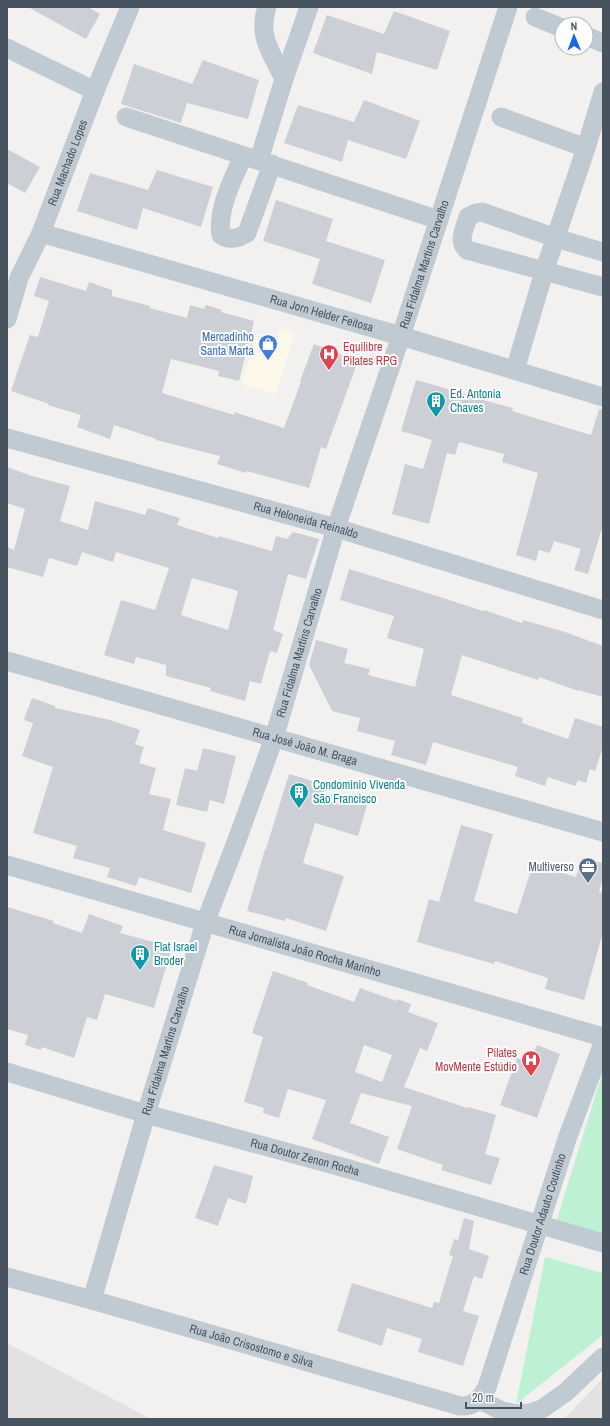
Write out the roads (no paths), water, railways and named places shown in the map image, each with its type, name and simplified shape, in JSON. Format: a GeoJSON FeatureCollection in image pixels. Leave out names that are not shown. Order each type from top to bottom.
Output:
{"type":"FeatureCollection","features":[{"type":"Feature","properties":{"kind":"street","name":"Rua Machado Lopes"},"geometry":{"type":"LineString","coordinates":[[7,319],[13,275],[40,233],[95,91],[130,7]]}},
{"type":"Feature","properties":{"kind":"street"},"geometry":{"type":"LineString","coordinates":[[267,7],[264,19],[264,38],[284,79]]}},
{"type":"Feature","properties":{"kind":"street"},"geometry":{"type":"LineString","coordinates":[[258,160],[284,79],[310,7]]}},
{"type":"Feature","properties":{"kind":"street","name":"Rua Fidalma Martins Carvalho"},"geometry":{"type":"LineString","coordinates":[[92,1300],[146,1114],[205,923],[274,738],[336,528],[401,336],[508,7]]}},
{"type":"Feature","properties":{"kind":"street"},"geometry":{"type":"LineString","coordinates":[[535,17],[554,25]]}},
{"type":"Feature","properties":{"kind":"street"},"geometry":{"type":"LineString","coordinates":[[7,48],[95,91]]}},
{"type":"Feature","properties":{"kind":"street"},"geometry":{"type":"LineString","coordinates":[[515,370],[544,272],[586,148],[597,131],[603,92]]}},
{"type":"Feature","properties":{"kind":"street"},"geometry":{"type":"LineString","coordinates":[[126,117],[439,220]]}},
{"type":"Feature","properties":{"kind":"street"},"geometry":{"type":"LineString","coordinates":[[501,117],[586,148]]}},
{"type":"Feature","properties":{"kind":"street"},"geometry":{"type":"LineString","coordinates":[[603,252],[556,238],[482,212],[472,214],[468,217],[462,239],[467,250],[603,288]]}},
{"type":"Feature","properties":{"kind":"street","name":"Rua Jorn Helder Feitosa"},"geometry":{"type":"LineString","coordinates":[[40,233],[401,336],[603,397]]}},
{"type":"Feature","properties":{"kind":"street","name":"Rua Heloneida Reinaldo"},"geometry":{"type":"LineString","coordinates":[[7,438],[336,528],[603,610]]}},
{"type":"Feature","properties":{"kind":"street","name":"Rua José João M. Braga"},"geometry":{"type":"LineString","coordinates":[[7,661],[603,832]]}},
{"type":"Feature","properties":{"kind":"street","name":"Rua Jornalista João Rocha Marinho"},"geometry":{"type":"LineString","coordinates":[[7,865],[603,1037]]}},
{"type":"Feature","properties":{"kind":"street","name":"Rua Doutor Adauto Coutinho"},"geometry":{"type":"LineString","coordinates":[[484,1393],[568,1136],[603,1043]]}},
{"type":"Feature","properties":{"kind":"street","name":"Rua Doutor Zenon Rocha"},"geometry":{"type":"LineString","coordinates":[[7,1072],[146,1114],[349,1169],[603,1243]]}},
{"type":"Feature","properties":{"kind":"street","name":"Rua João Crisostomo e Silva"},"geometry":{"type":"LineString","coordinates":[[7,1277],[460,1406],[473,1404],[484,1393]]}},
{"type":"Feature","properties":{"kind":"street"},"geometry":{"type":"LineString","coordinates":[[484,1393],[502,1411],[518,1414],[530,1413],[542,1409],[566,1392],[603,1357]]}},
{"type":"Feature","properties":{"kind":"place","name":"Mercadinho Santa Marta"},"geometry":{"type":"Point","coordinates":[268,361]}},
{"type":"Feature","properties":{"kind":"place","name":"Equilibre Pilates RPG"},"geometry":{"type":"Point","coordinates":[329,371]}},
{"type":"Feature","properties":{"kind":"place","name":"Ed. Antonia Chaves"},"geometry":{"type":"Point","coordinates":[436,418]}},
{"type":"Feature","properties":{"kind":"place","name":"Condominio Vivenda São Francisco"},"geometry":{"type":"Point","coordinates":[299,809]}},
{"type":"Feature","properties":{"kind":"place","name":"Multiverso"},"geometry":{"type":"Point","coordinates":[588,884]}},
{"type":"Feature","properties":{"kind":"place","name":"Flat Israel Broder"},"geometry":{"type":"Point","coordinates":[140,971]}},
{"type":"Feature","properties":{"kind":"place","name":"Pilates MovMente Estúdio"},"geometry":{"type":"Point","coordinates":[531,1077]}}]}
